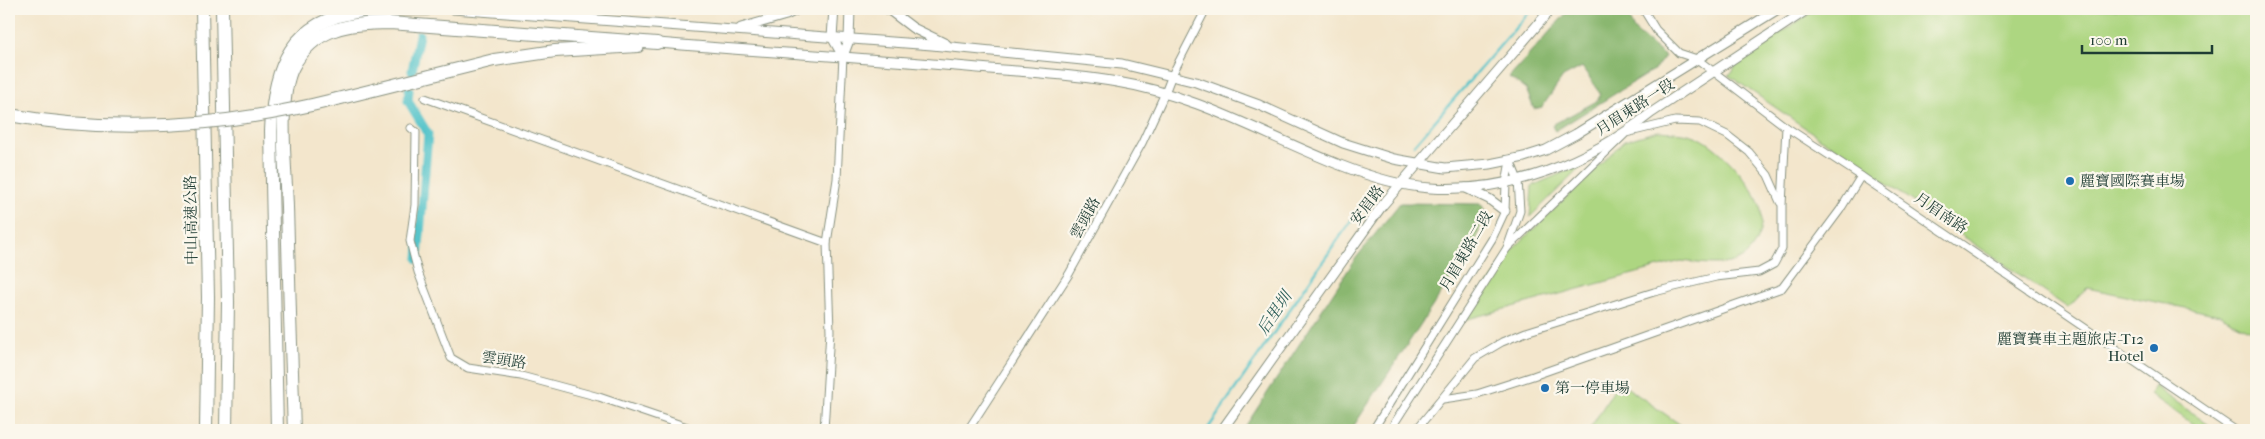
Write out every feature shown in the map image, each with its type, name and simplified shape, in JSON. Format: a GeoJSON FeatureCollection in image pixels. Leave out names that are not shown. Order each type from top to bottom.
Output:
{"type":"FeatureCollection","features":[{"type":"Feature","properties":{"kind":"highway","name":"中山高速公路"},"geometry":{"type":"LineString","coordinates":[[202,9],[208,297],[206,430]]}},
{"type":"Feature","properties":{"kind":"highway"},"geometry":{"type":"LineString","coordinates":[[222,9],[228,302],[226,430]]}},
{"type":"Feature","properties":{"kind":"highway"},"geometry":{"type":"LineString","coordinates":[[277,430],[271,130],[272,100],[279,73],[284,61],[300,39],[321,23],[335,17],[363,11],[427,9]]}},
{"type":"Feature","properties":{"kind":"highway"},"geometry":{"type":"LineString","coordinates":[[294,430],[284,134],[288,79],[302,54],[328,32],[344,26],[362,23],[390,23],[658,43]]}},
{"type":"Feature","properties":{"kind":"highway"},"geometry":{"type":"LineString","coordinates":[[9,115],[47,122],[72,124],[187,125],[274,114],[494,60],[555,52],[624,49],[658,43]]}},
{"type":"Feature","properties":{"kind":"street","name":"月眉東路一段"},"geometry":{"type":"LineString","coordinates":[[453,9],[736,29],[849,40],[951,46],[1122,64],[1196,82],[1258,105],[1343,143],[1394,159],[1445,168],[1510,160],[1546,150],[1576,134],[1778,9]]}},
{"type":"Feature","properties":{"kind":"street"},"geometry":{"type":"LineString","coordinates":[[736,29],[786,15],[798,9]]}},
{"type":"Feature","properties":{"kind":"street"},"geometry":{"type":"LineString","coordinates":[[834,9],[832,37],[843,56]]}},
{"type":"Feature","properties":{"kind":"street"},"geometry":{"type":"LineString","coordinates":[[824,430],[830,331],[828,243],[837,179],[843,56],[849,40],[850,9]]}},
{"type":"Feature","properties":{"kind":"street"},"geometry":{"type":"LineString","coordinates":[[888,9],[913,28],[951,46]]}},
{"type":"Feature","properties":{"kind":"street","name":"雲頭路"},"geometry":{"type":"LineString","coordinates":[[968,430],[1069,274],[1142,143],[1172,75],[1206,9]]}},
{"type":"Feature","properties":{"kind":"street","name":"安眉路"},"geometry":{"type":"LineString","coordinates":[[1222,430],[1376,214],[1551,9]]}},
{"type":"Feature","properties":{"kind":"street","name":"月眉南路"},"geometry":{"type":"LineString","coordinates":[[1643,9],[1656,30],[1680,53],[1697,59],[1786,127],[1862,176],[2235,430]]}},
{"type":"Feature","properties":{"kind":"street","name":"月眉東路一段"},"geometry":{"type":"LineString","coordinates":[[658,43],[843,56],[1108,81],[1165,93],[1214,110],[1341,165],[1401,184],[1429,188],[1466,188],[1506,184],[1553,170],[1626,133],[1713,71],[1808,9]]}},
{"type":"Feature","properties":{"kind":"street"},"geometry":{"type":"LineString","coordinates":[[425,98],[828,243]]}},
{"type":"Feature","properties":{"kind":"street"},"geometry":{"type":"LineString","coordinates":[[1507,248],[1626,133],[1675,120],[1700,122],[1727,135],[1749,152],[1768,175],[1782,205]]}},
{"type":"Feature","properties":{"kind":"street"},"geometry":{"type":"LineString","coordinates":[[1416,430],[1475,358],[1526,332],[1654,292],[1716,277],[1759,272],[1774,264],[1782,249],[1786,127]]}},
{"type":"Feature","properties":{"kind":"street","name":"雲頭路"},"geometry":{"type":"LineString","coordinates":[[411,128],[416,132],[415,205],[410,241],[418,272],[451,358],[468,368],[521,376],[589,394],[696,430]]}},
{"type":"Feature","properties":{"kind":"street","name":"月眉東路二段"},"geometry":{"type":"LineString","coordinates":[[1390,430],[1507,248],[1520,211],[1518,180],[1510,160]]}},
{"type":"Feature","properties":{"kind":"street","name":"月眉東路二段"},"geometry":{"type":"LineString","coordinates":[[1373,430],[1492,238],[1505,211],[1506,184],[1510,160]]}},
{"type":"Feature","properties":{"kind":"street"},"geometry":{"type":"LineString","coordinates":[[1443,399],[1477,394],[1533,376],[1782,288],[1840,210],[1862,176]]}},
{"type":"Feature","properties":{"kind":"street"},"geometry":{"type":"LineString","coordinates":[[1466,188],[1489,199],[1505,211]]}},
{"type":"Feature","properties":{"kind":"green space"},"geometry":{"type":"Polygon","coordinates":[[[1570,9],[1625,9],[1634,30],[1665,56],[1655,69],[1555,131],[1552,125],[1597,101],[1601,94],[1582,67],[1563,77],[1542,107],[1534,109],[1526,89],[1509,77],[1570,9]]]}},
{"type":"Feature","properties":{"kind":"green space","name":"麗寶國際賽車場"},"geometry":{"type":"Polygon","coordinates":[[[1817,9],[2256,9],[2256,334],[2220,315],[2087,288],[2068,308],[1728,75],[1733,72],[1737,61],[1817,9]]]}},
{"type":"Feature","properties":{"kind":"green space"},"geometry":{"type":"Polygon","coordinates":[[[1658,131],[1677,132],[1704,140],[1731,163],[1747,183],[1761,209],[1761,226],[1755,243],[1745,256],[1726,263],[1710,264],[1681,261],[1464,320],[1510,252],[1624,141],[1658,131]]]}},
{"type":"Feature","properties":{"kind":"green space"},"geometry":{"type":"Polygon","coordinates":[[[1585,163],[1530,217],[1532,186],[1585,163]]]}},
{"type":"Feature","properties":{"kind":"green space"},"geometry":{"type":"Polygon","coordinates":[[[1400,203],[1481,204],[1485,211],[1476,240],[1351,430],[1243,430],[1356,258],[1400,203]]]}},
{"type":"Feature","properties":{"kind":"green space"},"geometry":{"type":"Polygon","coordinates":[[[1619,382],[1688,430],[1589,430],[1619,382]]]}},
{"type":"Feature","properties":{"kind":"green space"},"geometry":{"type":"Polygon","coordinates":[[[2154,386],[2216,430],[2201,430],[2150,394],[2154,386]]]}},
{"type":"Feature","properties":{"kind":"waterway","name":"后里圳"},"geometry":{"type":"LineString","coordinates":[[1414,145],[1532,9]]}},
{"type":"Feature","properties":{"kind":"waterway"},"geometry":{"type":"LineString","coordinates":[[412,71],[419,35]]}},
{"type":"Feature","properties":{"kind":"waterway"},"geometry":{"type":"LineString","coordinates":[[409,90],[408,101],[428,134],[418,259]]}},
{"type":"Feature","properties":{"kind":"waterway","name":"后里圳"},"geometry":{"type":"LineString","coordinates":[[1207,430],[1359,209]]}},
{"type":"Feature","properties":{"kind":"place","name":"麗寶國際賽車場"},"geometry":{"type":"Point","coordinates":[2070,181]}},
{"type":"Feature","properties":{"kind":"place","name":"麗寶賽車主題旅店-T12 Hotel"},"geometry":{"type":"Point","coordinates":[2154,348]}},
{"type":"Feature","properties":{"kind":"place","name":"第一停車場"},"geometry":{"type":"Point","coordinates":[1545,388]}}]}
